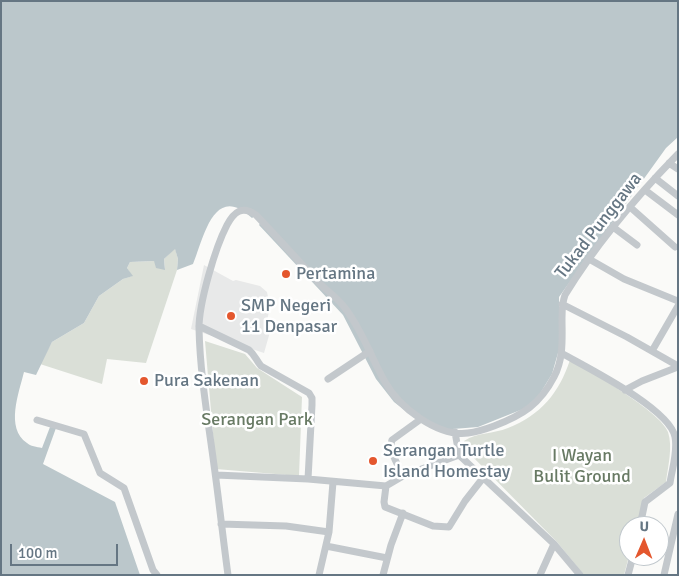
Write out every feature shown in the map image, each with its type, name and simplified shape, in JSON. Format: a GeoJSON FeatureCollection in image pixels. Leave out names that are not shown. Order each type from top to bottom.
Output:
{"type":"FeatureCollection","features":[{"type":"Feature","properties":{"kind":"street","name":"Tukad Punggawa"},"geometry":{"type":"LineString","coordinates":[[228,575],[205,403],[199,326],[209,276],[224,230],[230,218],[236,212],[246,210],[256,215],[346,308],[385,381],[402,404],[421,419],[437,427],[468,433],[512,419],[544,395],[555,376],[562,354],[562,304],[566,292],[613,227],[678,154]]}},
{"type":"Feature","properties":{"kind":"street"},"geometry":{"type":"LineString","coordinates":[[669,163],[678,170]]}},
{"type":"Feature","properties":{"kind":"street"},"geometry":{"type":"LineString","coordinates":[[655,178],[678,196]]}},
{"type":"Feature","properties":{"kind":"street"},"geometry":{"type":"LineString","coordinates":[[645,190],[678,215]]}},
{"type":"Feature","properties":{"kind":"street"},"geometry":{"type":"LineString","coordinates":[[630,207],[676,246]]}},
{"type":"Feature","properties":{"kind":"street"},"geometry":{"type":"LineString","coordinates":[[613,227],[637,245]]}},
{"type":"Feature","properties":{"kind":"street"},"geometry":{"type":"LineString","coordinates":[[589,259],[624,279],[678,301]]}},
{"type":"Feature","properties":{"kind":"street"},"geometry":{"type":"LineString","coordinates":[[562,304],[652,351],[678,367]]}},
{"type":"Feature","properties":{"kind":"street"},"geometry":{"type":"LineString","coordinates":[[652,351],[678,306]]}},
{"type":"Feature","properties":{"kind":"street"},"geometry":{"type":"LineString","coordinates":[[199,326],[249,350],[255,355],[261,366],[309,393],[312,398],[308,479]]}},
{"type":"Feature","properties":{"kind":"street"},"geometry":{"type":"LineString","coordinates":[[328,379],[370,352]]}},
{"type":"Feature","properties":{"kind":"street"},"geometry":{"type":"LineString","coordinates":[[562,354],[625,390],[645,404],[664,420],[674,433],[677,444],[670,483],[645,502],[642,516]]}},
{"type":"Feature","properties":{"kind":"street"},"geometry":{"type":"LineString","coordinates":[[625,390],[678,367]]}},
{"type":"Feature","properties":{"kind":"street"},"geometry":{"type":"LineString","coordinates":[[404,476],[392,451],[391,443],[392,440],[421,419]]}},
{"type":"Feature","properties":{"kind":"street"},"geometry":{"type":"LineString","coordinates":[[37,420],[84,434],[100,473],[124,488],[153,570],[157,575]]}},
{"type":"Feature","properties":{"kind":"street"},"geometry":{"type":"LineString","coordinates":[[455,432],[459,454],[554,544],[580,575]]}},
{"type":"Feature","properties":{"kind":"street"},"geometry":{"type":"LineString","coordinates":[[216,475],[308,479],[386,486],[404,476],[459,454]]}},
{"type":"Feature","properties":{"kind":"street"},"geometry":{"type":"LineString","coordinates":[[386,486],[384,505],[388,508],[434,526],[449,527],[465,501],[483,478]]}},
{"type":"Feature","properties":{"kind":"street"},"geometry":{"type":"LineString","coordinates":[[319,575],[329,532],[332,482]]}},
{"type":"Feature","properties":{"kind":"street"},"geometry":{"type":"LineString","coordinates":[[382,575],[403,513]]}},
{"type":"Feature","properties":{"kind":"street"},"geometry":{"type":"LineString","coordinates":[[664,575],[678,514]]}},
{"type":"Feature","properties":{"kind":"street"},"geometry":{"type":"LineString","coordinates":[[221,524],[286,526],[329,532]]}},
{"type":"Feature","properties":{"kind":"street"},"geometry":{"type":"LineString","coordinates":[[540,575],[554,544]]}},
{"type":"Feature","properties":{"kind":"street"},"geometry":{"type":"LineString","coordinates":[[326,546],[387,558]]}},
{"type":"Feature","properties":{"kind":"shaded area"},"geometry":{"type":"Polygon","coordinates":[[[1,1],[678,1],[678,137],[666,148],[559,297],[560,346],[552,374],[533,405],[478,427],[440,430],[416,419],[394,402],[376,379],[343,315],[259,225],[261,222],[255,216],[252,218],[239,209],[228,206],[220,210],[212,217],[206,228],[193,264],[177,270],[178,259],[175,249],[164,259],[165,270],[156,268],[154,261],[130,262],[127,268],[133,276],[123,279],[99,296],[84,323],[52,342],[36,375],[24,372],[15,410],[15,419],[20,437],[32,446],[42,448],[50,427],[56,428],[43,464],[115,502],[140,575],[1,575],[1,1]]]}},
{"type":"Feature","properties":{"kind":"shaded area","name":"SMP Negeri 11 Denpasar"},"geometry":{"type":"Polygon","coordinates":[[[204,265],[233,281],[236,280],[260,286],[267,292],[270,308],[266,324],[270,332],[264,353],[191,329],[204,265]]]}},
{"type":"Feature","properties":{"kind":"green space"},"geometry":{"type":"Polygon","coordinates":[[[175,248],[178,259],[177,270],[146,363],[107,359],[102,384],[40,364],[52,342],[84,323],[99,296],[123,279],[132,276],[127,268],[130,262],[154,261],[165,269],[164,259],[175,248]]]}},
{"type":"Feature","properties":{"kind":"green space","name":"Serangan Park"},"geometry":{"type":"Polygon","coordinates":[[[205,341],[245,354],[257,368],[302,397],[299,476],[216,469],[205,341]]]}},
{"type":"Feature","properties":{"kind":"green space","name":"I Wayan Bulit Ground"},"geometry":{"type":"Polygon","coordinates":[[[570,360],[653,414],[668,432],[670,450],[666,482],[644,498],[640,516],[619,516],[619,566],[626,566],[624,575],[584,575],[557,542],[465,449],[464,441],[469,438],[508,428],[530,417],[547,402],[566,372],[570,360]]]}},
{"type":"Feature","properties":{"kind":"place","name":"Pertamina"},"geometry":{"type":"Point","coordinates":[286,274]}},
{"type":"Feature","properties":{"kind":"place","name":"SMP Negeri 11 Denpasar"},"geometry":{"type":"Point","coordinates":[231,316]}},
{"type":"Feature","properties":{"kind":"place","name":"Pura Sakenan"},"geometry":{"type":"Point","coordinates":[144,381]}},
{"type":"Feature","properties":{"kind":"place","name":"Serangan Turtle Island Homestay"},"geometry":{"type":"Point","coordinates":[373,461]}}]}
